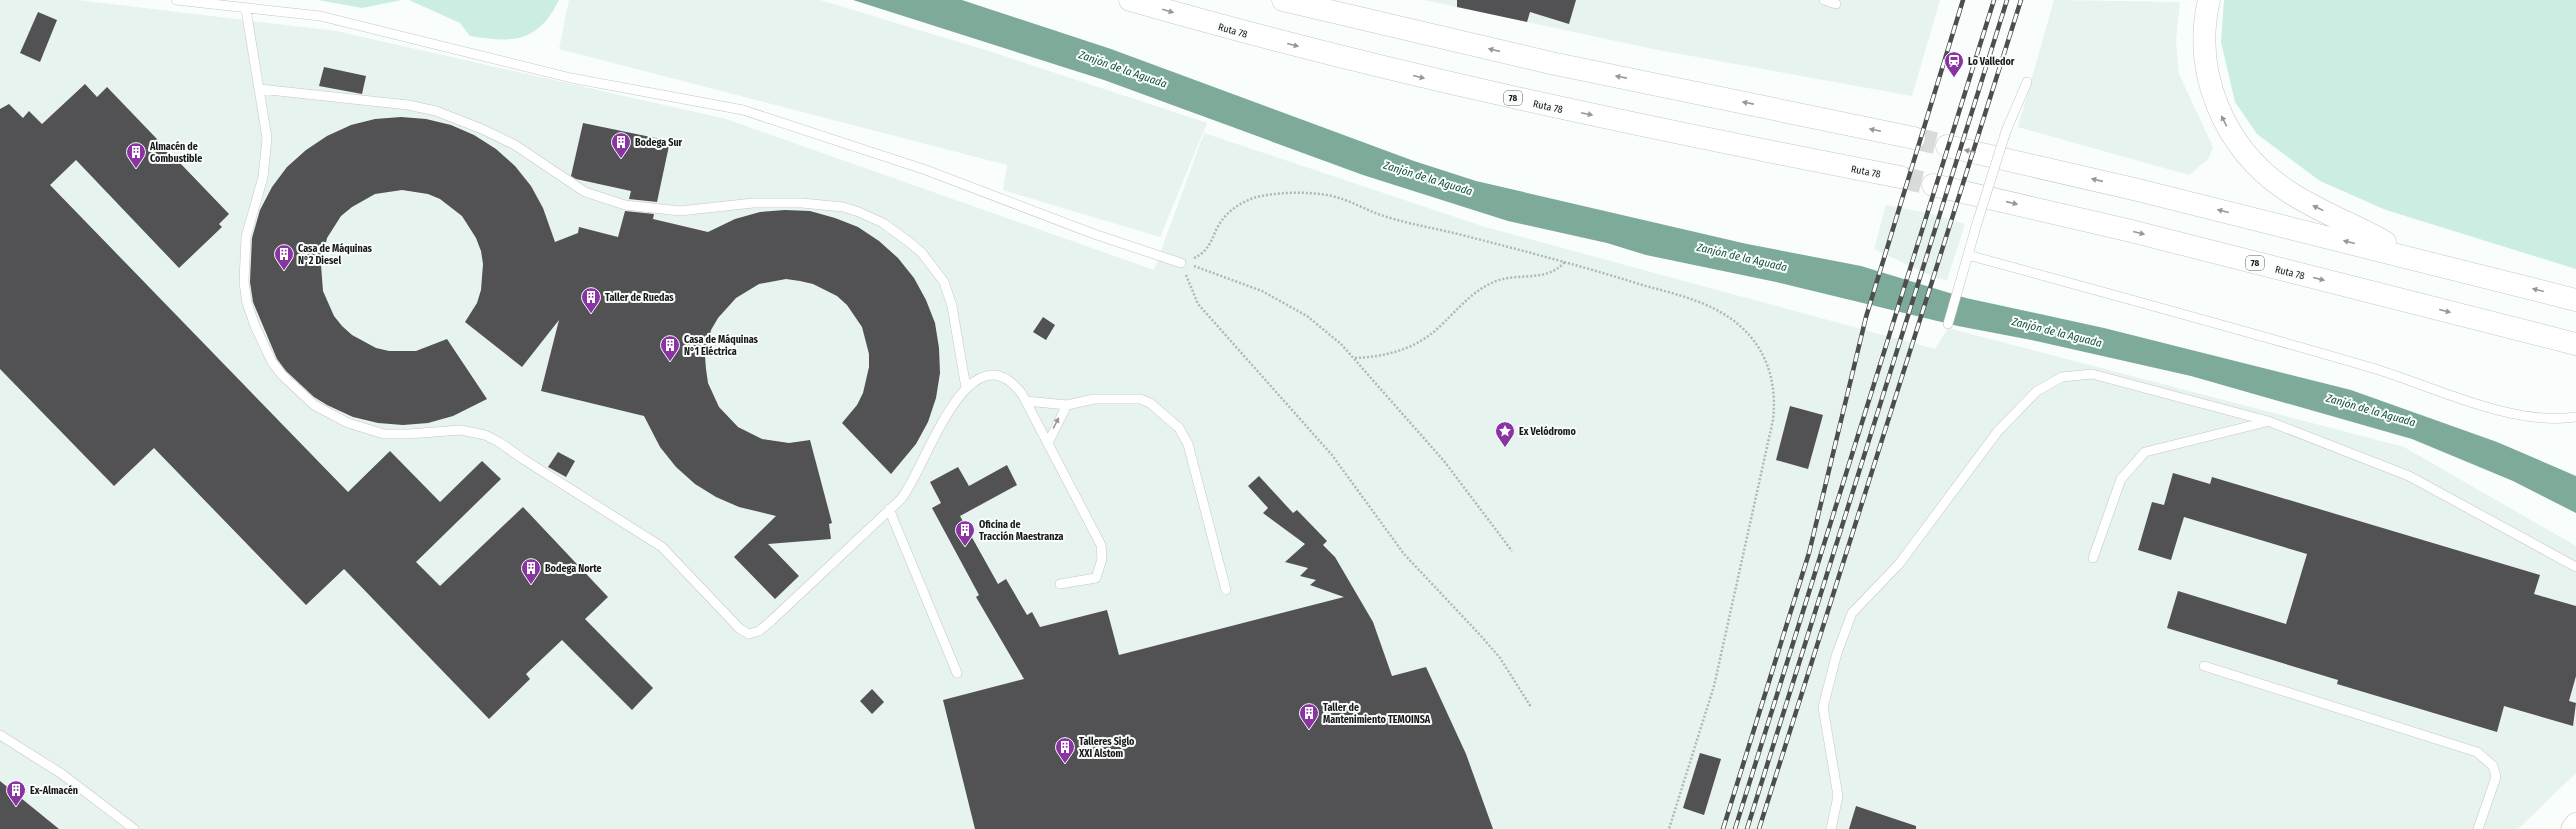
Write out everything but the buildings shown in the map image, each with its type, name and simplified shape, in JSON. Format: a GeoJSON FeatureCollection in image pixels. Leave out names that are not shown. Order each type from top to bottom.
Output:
{"type":"FeatureCollection","features":[{"type":"Feature","properties":{"kind":"main road","name":"Ruta 78"},"geometry":{"type":"LineString","coordinates":[[1130,0],[1241,32],[1472,89],[1900,177]]}},
{"type":"Feature","properties":{"kind":"main road"},"geometry":{"type":"LineString","coordinates":[[1283,0],[1551,63],[1914,138]]}},
{"type":"Feature","properties":{"kind":"main road"},"geometry":{"type":"LineString","coordinates":[[2209,0],[2205,55],[2212,92],[2226,126],[2247,155],[2272,180],[2295,196],[2414,258]]}},
{"type":"Feature","properties":{"kind":"main road"},"geometry":{"type":"LineString","coordinates":[[1947,146],[2138,190],[2414,258],[2576,300]]}},
{"type":"Feature","properties":{"kind":"main road","name":"Ruta 78"},"geometry":{"type":"LineString","coordinates":[[1933,185],[2127,230],[2576,344]]}},
{"type":"Feature","properties":{"kind":"main road"},"geometry":{"type":"LineString","coordinates":[[2572,829],[2576,824]]}},
{"type":"Feature","properties":{"kind":"lane"},"geometry":{"type":"LineString","coordinates":[[176,0],[246,10],[320,16],[571,78],[743,110],[926,170],[1094,234],[1181,263]]}},
{"type":"Feature","properties":{"kind":"lane"},"geometry":{"type":"LineString","coordinates":[[1824,0],[1836,4]]}},
{"type":"Feature","properties":{"kind":"lane"},"geometry":{"type":"LineString","coordinates":[[246,10],[265,119],[266,160],[246,237],[243,262],[247,303],[255,326],[272,362],[314,405],[348,423],[384,434],[408,434],[461,430],[485,435],[499,442],[523,459],[662,547],[740,629],[749,634],[759,631],[771,621],[909,489],[928,446],[966,388],[974,380],[988,375],[1001,376],[1014,383],[1026,401],[1102,552],[1101,566],[1096,578],[1060,584]]}},
{"type":"Feature","properties":{"kind":"lane"},"geometry":{"type":"LineString","coordinates":[[1948,324],[1978,220],[2006,131],[2027,82]]}},
{"type":"Feature","properties":{"kind":"lane"},"geometry":{"type":"LineString","coordinates":[[260,89],[408,104],[436,111],[482,129],[515,145],[585,192],[625,205],[680,211],[753,203],[802,202],[843,207],[859,212],[883,223],[909,242],[922,253],[944,282],[952,306],[966,388]]}},
{"type":"Feature","properties":{"kind":"lane"},"geometry":{"type":"LineString","coordinates":[[1968,255],[2370,367],[2524,417],[2559,420],[2576,417]]}},
{"type":"Feature","properties":{"kind":"lane"},"geometry":{"type":"LineString","coordinates":[[1831,829],[1838,796],[1824,707],[1837,653],[1852,613],[1898,564],[1998,431],[2036,391],[2062,377],[2092,374],[2268,421],[2409,476],[2576,567]]}},
{"type":"Feature","properties":{"kind":"lane"},"geometry":{"type":"LineString","coordinates":[[1026,401],[1067,405],[1094,399],[1140,399],[1150,402],[1179,428],[1188,444],[1226,590]]}},
{"type":"Feature","properties":{"kind":"lane"},"geometry":{"type":"LineString","coordinates":[[1048,443],[1067,405]]}},
{"type":"Feature","properties":{"kind":"lane"},"geometry":{"type":"LineString","coordinates":[[2093,558],[2121,479],[2145,452],[2268,421]]}},
{"type":"Feature","properties":{"kind":"lane"},"geometry":{"type":"LineString","coordinates":[[889,509],[957,673]]}},
{"type":"Feature","properties":{"kind":"lane"},"geometry":{"type":"LineString","coordinates":[[2204,666],[2477,752],[2493,766],[2496,777],[2478,829]]}},
{"type":"Feature","properties":{"kind":"lane"},"geometry":{"type":"LineString","coordinates":[[0,735],[62,774],[134,829]]}},
{"type":"Feature","properties":{"kind":"path"},"geometry":{"type":"LineString","coordinates":[[1181,263],[1199,256],[1206,249],[1222,220],[1240,203],[1260,196],[1286,193],[1327,195],[1347,200],[1385,216],[1565,262],[1687,297],[1727,316],[1750,335],[1758,347],[1771,374],[1774,389],[1773,420],[1728,630],[1699,738],[1669,829]]}},
{"type":"Feature","properties":{"kind":"path"},"geometry":{"type":"LineString","coordinates":[[1355,358],[1383,355],[1411,346],[1436,330],[1460,304],[1482,288],[1510,277],[1549,274],[1565,262]]}},
{"type":"Feature","properties":{"kind":"path"},"geometry":{"type":"LineString","coordinates":[[1181,263],[1235,280],[1287,304],[1326,330],[1355,358],[1444,461],[1512,552]]}},
{"type":"Feature","properties":{"kind":"path"},"geometry":{"type":"LineString","coordinates":[[1181,263],[1198,304],[1327,450],[1404,554],[1482,636],[1500,658],[1531,707]]}},
{"type":"Feature","properties":{"kind":"shaded area"},"geometry":{"type":"Polygon","coordinates":[[[0,0],[78,0],[336,31],[726,119],[1154,270],[1204,133],[1485,227],[1935,349],[1948,328],[2404,447],[2576,546],[2576,773],[2518,829],[0,829],[0,0]]]}},
{"type":"Feature","properties":{"kind":"shaded area"},"geometry":{"type":"Polygon","coordinates":[[[318,0],[402,0],[362,8],[318,0]]]}},
{"type":"Feature","properties":{"kind":"shaded area"},"geometry":{"type":"Polygon","coordinates":[[[409,0],[559,0],[551,14],[542,25],[533,32],[523,37],[499,39],[470,36],[460,23],[409,0]]]}},
{"type":"Feature","properties":{"kind":"shaded area"},"geometry":{"type":"Polygon","coordinates":[[[569,0],[820,0],[995,53],[1207,123],[1160,237],[1003,190],[1007,165],[559,49],[569,0]]]}},
{"type":"Feature","properties":{"kind":"shaded area"},"geometry":{"type":"Polygon","coordinates":[[[1425,0],[1940,0],[1912,96],[1653,49],[1425,0]]]}},
{"type":"Feature","properties":{"kind":"shaded area"},"geometry":{"type":"Polygon","coordinates":[[[2054,0],[2180,2],[2176,41],[2179,74],[2213,147],[2209,158],[2189,175],[2018,127],[2054,0]]]}},
{"type":"Feature","properties":{"kind":"shaded area"},"geometry":{"type":"Polygon","coordinates":[[[2224,0],[2576,0],[2576,269],[2386,210],[2320,181],[2257,134],[2235,102],[2221,42],[2224,0]]]}},
{"type":"Feature","properties":{"kind":"shaded area"},"geometry":{"type":"Polygon","coordinates":[[[1886,205],[1928,213],[1965,224],[1947,280],[1933,277],[1874,249],[1886,205]]]}},
{"type":"Feature","properties":{"kind":"water","name":"Zanjón de la Aguada"},"geometry":{"type":"Polygon","coordinates":[[[853,0],[962,0],[1111,49],[1414,161],[1476,181],[1747,244],[1861,266],[1966,298],[2104,328],[2351,390],[2497,442],[2576,476],[2576,513],[2513,481],[2412,439],[2191,376],[2036,341],[1958,326],[1776,282],[1646,255],[1607,243],[1508,221],[1363,175],[1104,80],[853,0]]]}},
{"type":"Feature","properties":{"kind":"tunnel"},"geometry":{"type":"LineString","coordinates":[[1914,138],[1947,146]]}},
{"type":"Feature","properties":{"kind":"tunnel"},"geometry":{"type":"LineString","coordinates":[[1900,177],[1933,185]]}},
{"type":"Feature","properties":{"kind":"railway"},"geometry":{"type":"LineString","coordinates":[[1723,829],[1809,553],[1866,317],[1963,0]]}},
{"type":"Feature","properties":{"kind":"railway"},"geometry":{"type":"LineString","coordinates":[[1735,829],[1994,0]]}},
{"type":"Feature","properties":{"kind":"railway"},"geometry":{"type":"LineString","coordinates":[[1747,829],[2007,0]]}},
{"type":"Feature","properties":{"kind":"railway"},"geometry":{"type":"LineString","coordinates":[[1759,829],[2021,0]]}},
{"type":"Feature","properties":{"kind":"place","name":"Lo Valledor"},"geometry":{"type":"Point","coordinates":[1954,78]}},
{"type":"Feature","properties":{"kind":"place","name":"Bodega Sur"},"geometry":{"type":"Point","coordinates":[621,159]}},
{"type":"Feature","properties":{"kind":"place","name":"Almacén de Combustible"},"geometry":{"type":"Point","coordinates":[136,169]}},
{"type":"Feature","properties":{"kind":"place","name":"Casa de Máquinas N°2 Diesel"},"geometry":{"type":"Point","coordinates":[284,271]}},
{"type":"Feature","properties":{"kind":"place","name":"Taller de Ruedas"},"geometry":{"type":"Point","coordinates":[591,314]}},
{"type":"Feature","properties":{"kind":"place","name":"Casa de Máquinas N°1 Eléctrica"},"geometry":{"type":"Point","coordinates":[670,362]}},
{"type":"Feature","properties":{"kind":"place","name":"Ex Velódromo"},"geometry":{"type":"Point","coordinates":[1505,448]}},
{"type":"Feature","properties":{"kind":"place","name":"Oficina de Tracción Maestranza"},"geometry":{"type":"Point","coordinates":[965,547]}},
{"type":"Feature","properties":{"kind":"place","name":"Bodega Norte"},"geometry":{"type":"Point","coordinates":[531,585]}},
{"type":"Feature","properties":{"kind":"place","name":"Taller de Mantenimiento TEMOINSA"},"geometry":{"type":"Point","coordinates":[1309,730]}},
{"type":"Feature","properties":{"kind":"place","name":"Talleres Siglo XXI Alstom"},"geometry":{"type":"Point","coordinates":[1065,764]}},
{"type":"Feature","properties":{"kind":"place","name":"Ex-Almacén"},"geometry":{"type":"Point","coordinates":[16,807]}}]}
